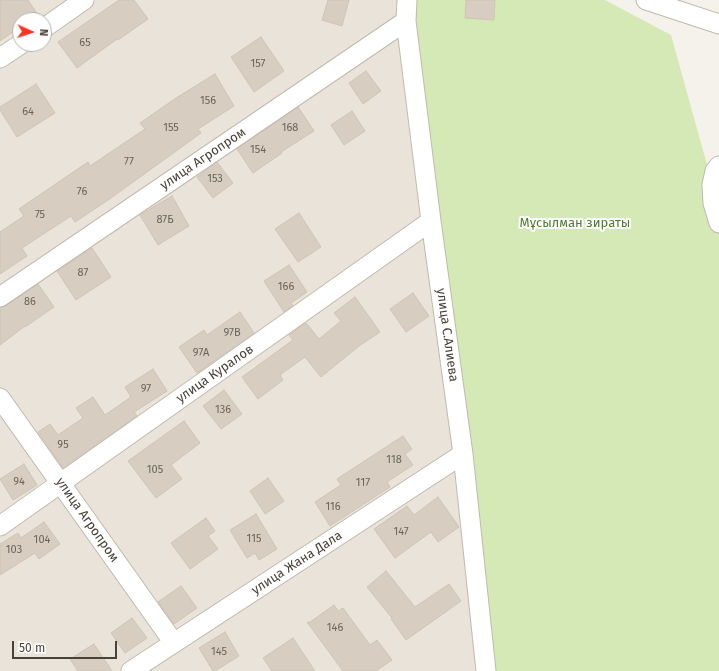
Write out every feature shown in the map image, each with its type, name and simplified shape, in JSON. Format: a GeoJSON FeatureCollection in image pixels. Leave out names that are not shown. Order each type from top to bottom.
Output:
{"type":"FeatureCollection","features":[{"type":"Feature","properties":{"kind":"street"},"geometry":{"type":"LineString","coordinates":[[52,22],[84,0]]}},
{"type":"Feature","properties":{"kind":"street","name":"улица С.Алиева"},"geometry":{"type":"LineString","coordinates":[[407,0],[406,21],[431,221],[463,454],[482,669]]}},
{"type":"Feature","properties":{"kind":"street"},"geometry":{"type":"LineString","coordinates":[[646,0],[719,24]]}},
{"type":"Feature","properties":{"kind":"street","name":"улица Агропром"},"geometry":{"type":"LineString","coordinates":[[0,297],[406,21]]}},
{"type":"Feature","properties":{"kind":"street"},"geometry":{"type":"LineString","coordinates":[[0,58],[12,50]]}},
{"type":"Feature","properties":{"kind":"street"},"geometry":{"type":"LineString","coordinates":[[719,166],[715,171],[712,185],[713,203],[719,223]]}},
{"type":"Feature","properties":{"kind":"street","name":"улица Куралов"},"geometry":{"type":"LineString","coordinates":[[0,526],[431,221]]}},
{"type":"Feature","properties":{"kind":"street","name":"улица Агропром"},"geometry":{"type":"LineString","coordinates":[[0,398],[174,643]]}},
{"type":"Feature","properties":{"kind":"street","name":"улица Жана Дала"},"geometry":{"type":"LineString","coordinates":[[131,671],[463,454]]}},
{"type":"Feature","properties":{"kind":"shaded area"},"geometry":{"type":"Polygon","coordinates":[[[0,0],[418,0],[496,671],[0,671],[0,0]]]}},
{"type":"Feature","properties":{"kind":"green space","name":"Мұсылман зираты"},"geometry":{"type":"Polygon","coordinates":[[[406,0],[605,0],[671,35],[709,172],[719,165],[719,671],[486,671],[406,0]]]}},
{"type":"Feature","properties":{"kind":"building"},"geometry":{"type":"Polygon","coordinates":[[[0,0],[28,0],[36,12],[12,12],[12,33],[0,41],[0,0]]]}},
{"type":"Feature","properties":{"kind":"building"},"geometry":{"type":"Polygon","coordinates":[[[119,0],[134,0],[148,19],[77,68],[58,42],[119,0]]]}},
{"type":"Feature","properties":{"kind":"building"},"geometry":{"type":"Polygon","coordinates":[[[328,0],[349,0],[342,26],[322,20],[328,0]]]}},
{"type":"Feature","properties":{"kind":"building"},"geometry":{"type":"Polygon","coordinates":[[[466,0],[495,0],[494,20],[465,18],[466,0]]]}},
{"type":"Feature","properties":{"kind":"building"},"geometry":{"type":"Polygon","coordinates":[[[261,37],[284,71],[254,92],[231,57],[261,37]]]}},
{"type":"Feature","properties":{"kind":"building"},"geometry":{"type":"Polygon","coordinates":[[[366,71],[381,91],[363,104],[349,83],[366,71]]]}},
{"type":"Feature","properties":{"kind":"building"},"geometry":{"type":"Polygon","coordinates":[[[215,74],[234,106],[198,129],[201,133],[111,198],[75,222],[71,216],[22,248],[27,256],[0,274],[0,232],[24,216],[19,209],[88,162],[90,166],[145,129],[140,123],[176,98],[215,74]]]}},
{"type":"Feature","properties":{"kind":"building"},"geometry":{"type":"Polygon","coordinates":[[[36,84],[55,113],[17,137],[0,110],[0,107],[36,84]]]}},
{"type":"Feature","properties":{"kind":"building"},"geometry":{"type":"Polygon","coordinates":[[[298,107],[314,131],[281,152],[282,153],[253,173],[237,149],[298,107]]]}},
{"type":"Feature","properties":{"kind":"building"},"geometry":{"type":"Polygon","coordinates":[[[352,111],[365,131],[344,145],[331,125],[352,111]]]}},
{"type":"Feature","properties":{"kind":"building"},"geometry":{"type":"Polygon","coordinates":[[[217,162],[233,183],[213,198],[197,177],[217,162]]]}},
{"type":"Feature","properties":{"kind":"building"},"geometry":{"type":"Polygon","coordinates":[[[172,196],[189,226],[158,245],[140,215],[172,196]]]}},
{"type":"Feature","properties":{"kind":"building"},"geometry":{"type":"Polygon","coordinates":[[[299,213],[321,247],[298,262],[275,229],[299,213]]]}},
{"type":"Feature","properties":{"kind":"building"},"geometry":{"type":"Polygon","coordinates":[[[92,248],[111,277],[76,300],[57,271],[92,248]]]}},
{"type":"Feature","properties":{"kind":"building"},"geometry":{"type":"Polygon","coordinates":[[[289,265],[307,292],[291,303],[293,305],[284,312],[264,281],[289,265]]]}},
{"type":"Feature","properties":{"kind":"building"},"geometry":{"type":"Polygon","coordinates":[[[38,284],[54,307],[0,345],[0,308],[6,306],[38,284]]]}},
{"type":"Feature","properties":{"kind":"building"},"geometry":{"type":"Polygon","coordinates":[[[413,293],[429,316],[406,332],[390,309],[413,293]]]}},
{"type":"Feature","properties":{"kind":"building"},"geometry":{"type":"Polygon","coordinates":[[[355,297],[380,332],[359,346],[321,377],[305,357],[280,375],[283,380],[258,399],[242,377],[293,340],[289,335],[306,323],[319,339],[341,321],[334,313],[355,297]]]}},
{"type":"Feature","properties":{"kind":"building"},"geometry":{"type":"Polygon","coordinates":[[[240,312],[254,333],[197,373],[179,347],[204,330],[207,335],[240,312]]]}},
{"type":"Feature","properties":{"kind":"building"},"geometry":{"type":"Polygon","coordinates":[[[153,369],[167,391],[134,412],[137,416],[63,468],[38,432],[50,424],[58,435],[83,418],[76,408],[93,397],[105,415],[131,397],[125,387],[153,369]]]}},
{"type":"Feature","properties":{"kind":"building"},"geometry":{"type":"Polygon","coordinates":[[[224,390],[242,414],[221,429],[203,406],[224,390]]]}},
{"type":"Feature","properties":{"kind":"building"},"geometry":{"type":"Polygon","coordinates":[[[184,421],[200,443],[171,465],[182,479],[156,498],[128,461],[184,421]]]}},
{"type":"Feature","properties":{"kind":"building"},"geometry":{"type":"Polygon","coordinates":[[[403,436],[412,449],[405,454],[413,465],[387,482],[390,487],[330,526],[315,502],[341,485],[337,479],[403,436]]]}},
{"type":"Feature","properties":{"kind":"building"},"geometry":{"type":"Polygon","coordinates":[[[24,464],[37,485],[13,500],[0,479],[24,464]]]}},
{"type":"Feature","properties":{"kind":"building"},"geometry":{"type":"Polygon","coordinates":[[[268,478],[284,501],[265,514],[250,491],[268,478]]]}},
{"type":"Feature","properties":{"kind":"building"},"geometry":{"type":"Polygon","coordinates":[[[438,497],[459,527],[438,542],[431,532],[395,558],[374,529],[407,506],[414,515],[438,497]]]}},
{"type":"Feature","properties":{"kind":"building"},"geometry":{"type":"Polygon","coordinates":[[[256,514],[277,549],[259,560],[255,553],[247,558],[230,530],[256,514]]]}},
{"type":"Feature","properties":{"kind":"building"},"geometry":{"type":"Polygon","coordinates":[[[206,518],[215,531],[208,536],[218,549],[190,569],[171,543],[206,518]]]}},
{"type":"Feature","properties":{"kind":"building"},"geometry":{"type":"Polygon","coordinates":[[[44,522],[60,544],[39,559],[35,553],[0,575],[0,544],[18,533],[21,538],[44,522]]]}},
{"type":"Feature","properties":{"kind":"building"},"geometry":{"type":"Polygon","coordinates":[[[386,571],[415,607],[449,584],[461,601],[406,640],[391,619],[392,618],[367,587],[386,571]]]}},
{"type":"Feature","properties":{"kind":"building"},"geometry":{"type":"Polygon","coordinates":[[[181,586],[197,608],[174,624],[158,602],[181,586]]]}},
{"type":"Feature","properties":{"kind":"building"},"geometry":{"type":"Polygon","coordinates":[[[334,605],[338,611],[343,608],[370,645],[377,640],[392,660],[376,671],[343,671],[307,622],[310,622],[334,605]]]}},
{"type":"Feature","properties":{"kind":"building"},"geometry":{"type":"Polygon","coordinates":[[[132,618],[147,638],[125,653],[111,633],[132,618]]]}},
{"type":"Feature","properties":{"kind":"building"},"geometry":{"type":"Polygon","coordinates":[[[225,632],[239,656],[213,671],[199,648],[225,632]]]}},
{"type":"Feature","properties":{"kind":"building"},"geometry":{"type":"Polygon","coordinates":[[[293,638],[315,671],[272,671],[263,658],[293,638]]]}},
{"type":"Feature","properties":{"kind":"building"},"geometry":{"type":"Polygon","coordinates":[[[94,644],[112,671],[78,671],[70,659],[94,644]]]}}]}
